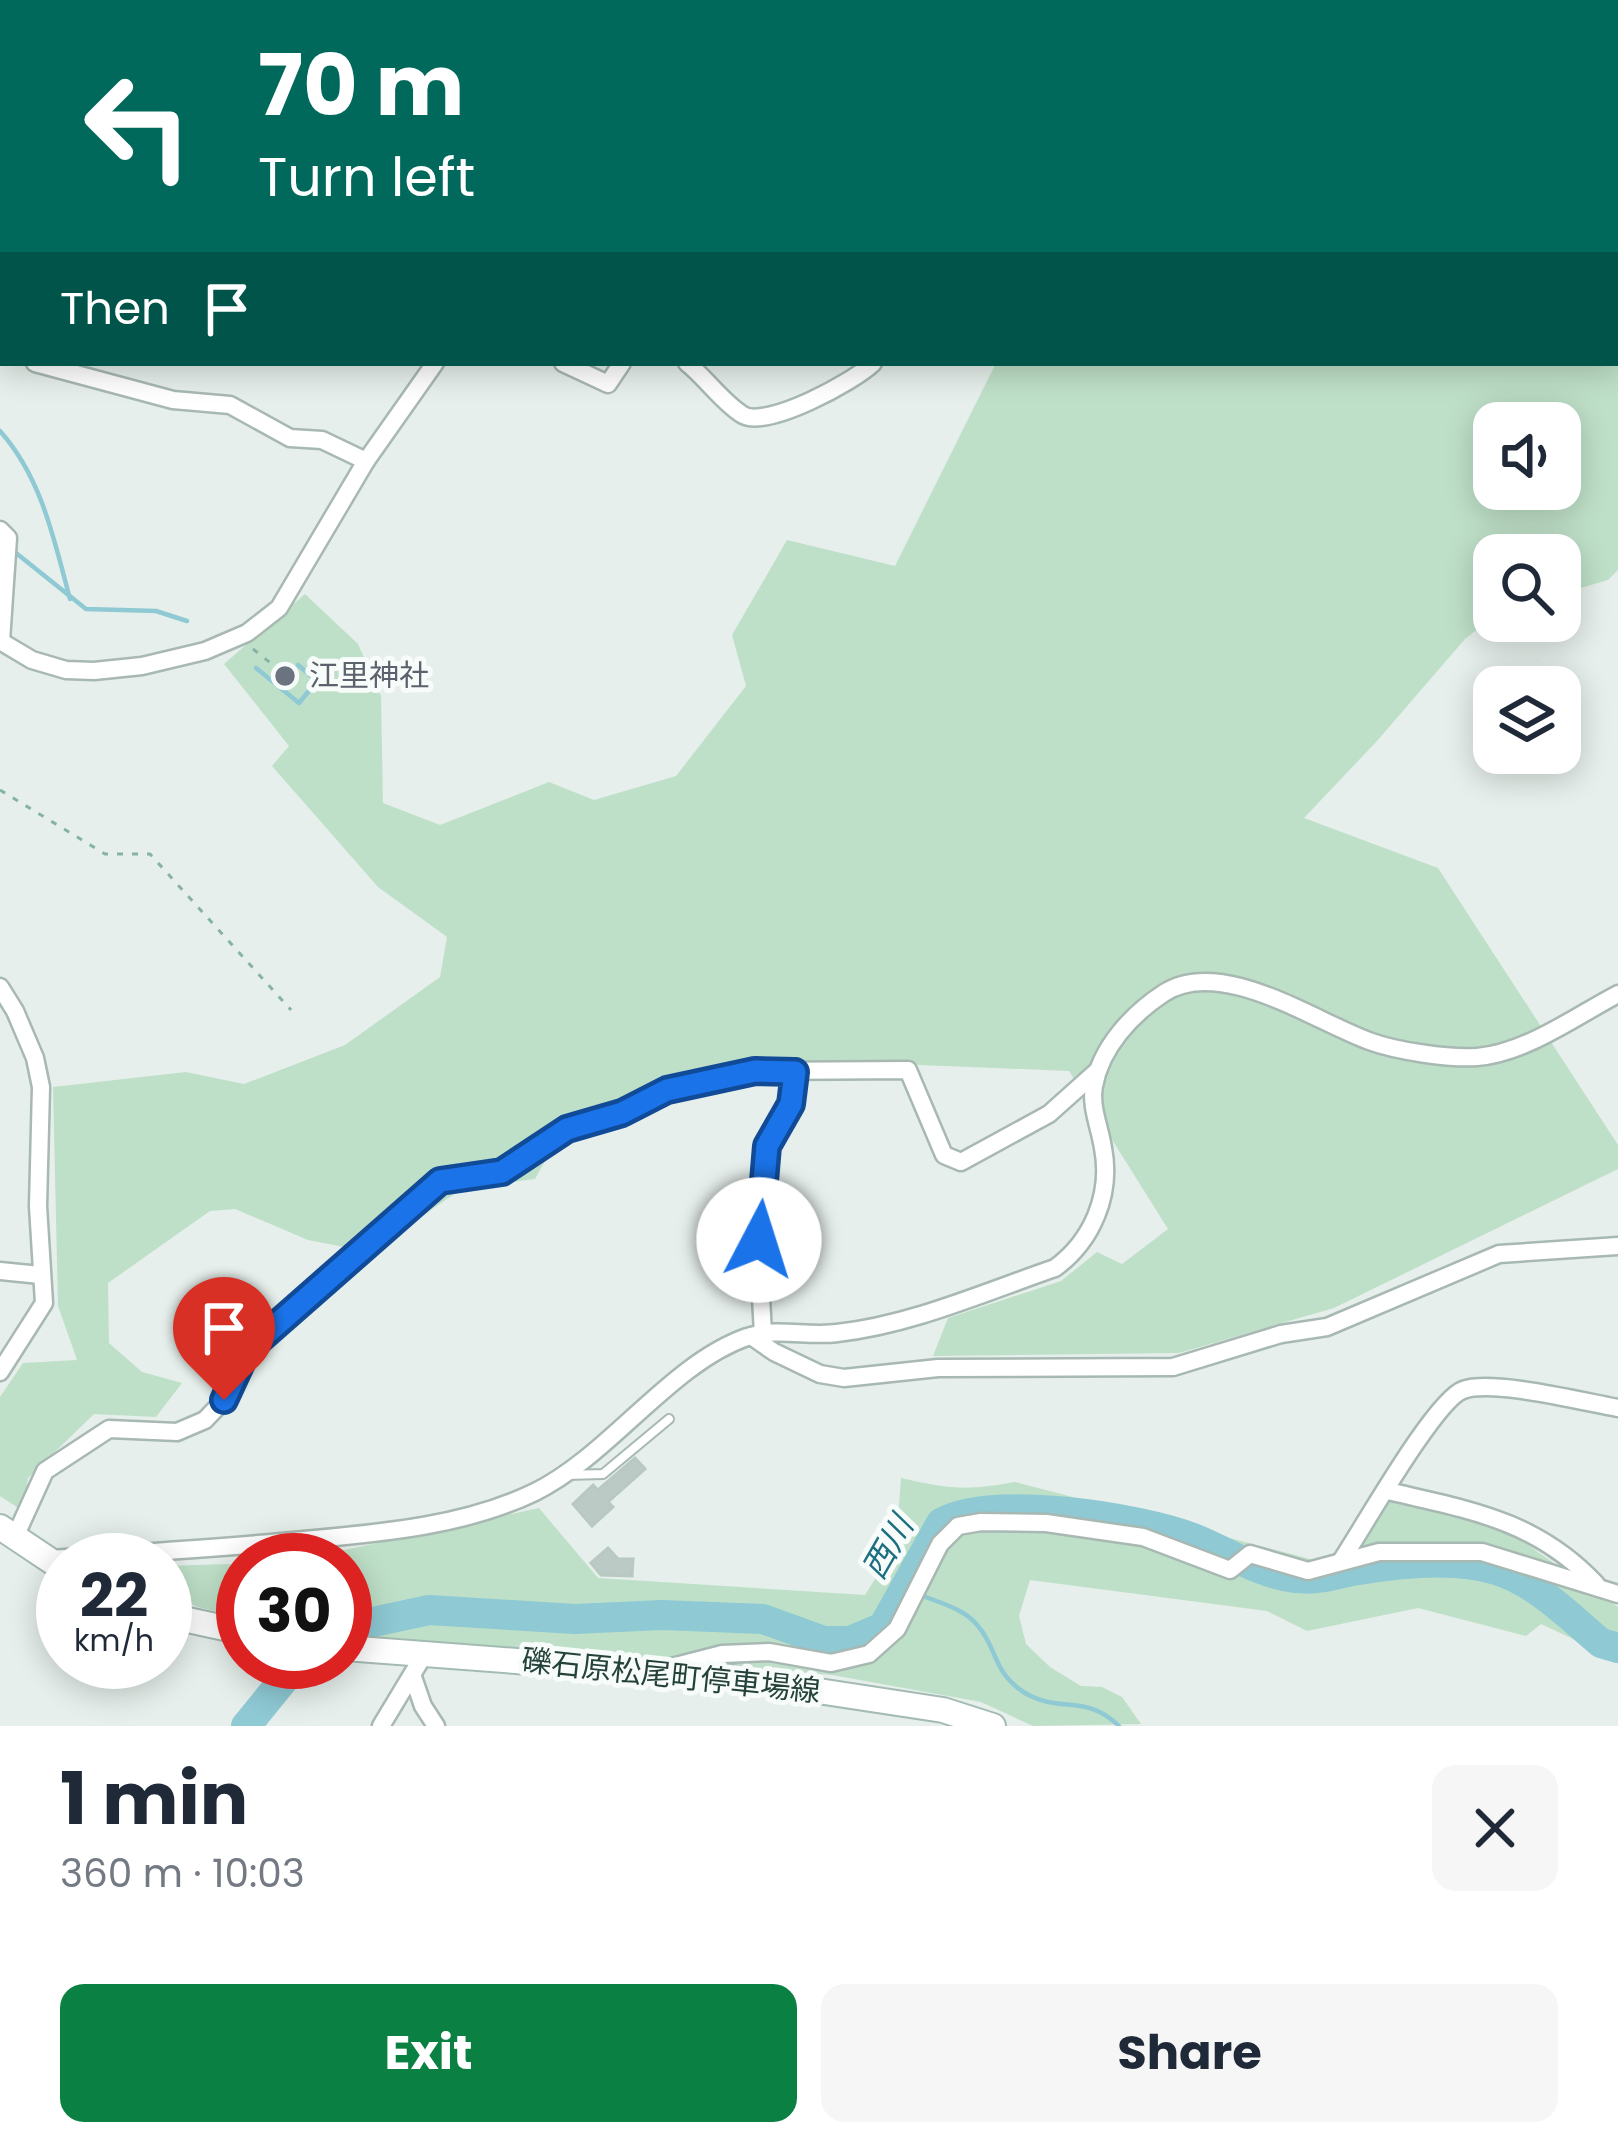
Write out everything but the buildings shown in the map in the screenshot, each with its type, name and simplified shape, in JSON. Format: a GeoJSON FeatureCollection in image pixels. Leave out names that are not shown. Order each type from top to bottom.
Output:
{"type":"FeatureCollection","features":[{"type":"Feature","properties":{"kind":"main road"},"geometry":{"type":"LineString","coordinates":[[8,1532],[36,1551]]}},
{"type":"Feature","properties":{"kind":"main road","name":"礫石原松尾町停車場線"},"geometry":{"type":"LineString","coordinates":[[372,1650],[658,1670],[926,1707],[992,1726]]}},
{"type":"Feature","properties":{"kind":"street"},"geometry":{"type":"LineString","coordinates":[[45,366],[172,400],[220,403],[290,438],[322,440],[366,461]]}},
{"type":"Feature","properties":{"kind":"street"},"geometry":{"type":"LineString","coordinates":[[0,530],[8,538],[0,641],[32,660],[65,670],[142,666],[247,633],[279,608],[366,461],[434,366]]}},
{"type":"Feature","properties":{"kind":"street"},"geometry":{"type":"LineString","coordinates":[[569,366],[608,384],[620,366]]}},
{"type":"Feature","properties":{"kind":"street"},"geometry":{"type":"LineString","coordinates":[[690,366],[751,418],[831,391],[869,366]]}},
{"type":"Feature","properties":{"kind":"street"},"geometry":{"type":"LineString","coordinates":[[192,1551],[381,1533],[514,1501],[563,1475],[702,1362],[757,1335],[785,1330],[835,1334],[914,1316],[1054,1268],[1088,1236],[1099,1210],[1106,1164],[1093,1103],[1101,1067],[1118,1033],[1167,990],[1190,983],[1244,986],[1370,1041],[1408,1052],[1477,1057],[1525,1043],[1618,994]]}},
{"type":"Feature","properties":{"kind":"street"},"geometry":{"type":"LineString","coordinates":[[0,987],[35,1058],[41,1087],[44,1304],[0,1372]]}},
{"type":"Feature","properties":{"kind":"street"},"geometry":{"type":"LineString","coordinates":[[8,1532],[26,1519],[38,1480],[100,1433],[121,1428],[177,1432],[205,1420],[224,1400],[243,1359],[259,1340],[440,1181],[502,1172],[567,1129],[622,1113],[667,1090],[755,1071],[908,1070],[944,1156],[955,1163],[1049,1114],[1101,1067]]}},
{"type":"Feature","properties":{"kind":"street"},"geometry":{"type":"LineString","coordinates":[[795,1072],[791,1104],[765,1158],[757,1335],[774,1352],[820,1374],[844,1378],[938,1368],[1173,1366],[1282,1334],[1327,1327],[1499,1254],[1618,1246]]}},
{"type":"Feature","properties":{"kind":"street"},"geometry":{"type":"LineString","coordinates":[[0,1271],[40,1275]]}},
{"type":"Feature","properties":{"kind":"street"},"geometry":{"type":"LineString","coordinates":[[1341,1561],[1433,1415],[1466,1388],[1483,1386],[1618,1408]]}},
{"type":"Feature","properties":{"kind":"street"},"geometry":{"type":"LineString","coordinates":[[1388,1491],[1513,1523],[1609,1592]]}},
{"type":"Feature","properties":{"kind":"street"},"geometry":{"type":"LineString","coordinates":[[658,1670],[722,1654],[769,1652],[831,1663],[869,1654],[897,1628],[940,1544],[958,1526],[1009,1520],[1143,1537],[1230,1570],[1240,1562],[1309,1571],[1379,1552],[1481,1552],[1609,1592]]}},
{"type":"Feature","properties":{"kind":"street"},"geometry":{"type":"LineString","coordinates":[[381,1726],[425,1653]]}},
{"type":"Feature","properties":{"kind":"street"},"geometry":{"type":"LineString","coordinates":[[413,1677],[436,1726]]}},
{"type":"Feature","properties":{"kind":"lane"},"geometry":{"type":"LineString","coordinates":[[563,1475],[603,1474],[669,1419]]}},
{"type":"Feature","properties":{"kind":"path"},"geometry":{"type":"LineString","coordinates":[[258,653],[271,663]]}},
{"type":"Feature","properties":{"kind":"path"},"geometry":{"type":"LineString","coordinates":[[0,790],[105,854],[150,854],[291,1010]]}},
{"type":"Feature","properties":{"kind":"green space"},"geometry":{"type":"Polygon","coordinates":[[[995,366],[1618,366],[1618,570],[1608,580],[1581,588],[1581,534],[1473,534],[1473,633],[1304,818],[1438,868],[1618,1145],[1618,1169],[1334,1308],[1179,1353],[933,1356],[948,1318],[1061,1281],[1097,1252],[1122,1264],[1168,1229],[1069,1071],[798,1060],[687,1070],[568,1120],[535,1179],[463,1188],[370,1252],[308,1240],[235,1209],[210,1211],[108,1283],[109,1343],[142,1372],[182,1383],[156,1417],[94,1414],[28,1478],[23,1511],[0,1496],[0,1397],[23,1363],[77,1360],[58,1306],[53,1087],[186,1072],[244,1084],[345,1045],[440,977],[447,937],[378,887],[272,766],[289,746],[224,664],[305,594],[358,644],[381,696],[383,803],[440,825],[549,782],[594,800],[676,776],[746,686],[732,635],[787,540],[895,566],[995,366]]]}},
{"type":"Feature","properties":{"kind":"green space"},"geometry":{"type":"Polygon","coordinates":[[[901,1478],[958,1488],[1015,1482],[1341,1567],[1390,1501],[1468,1518],[1513,1535],[1618,1607],[1618,1660],[1541,1624],[1526,1636],[1418,1608],[1307,1631],[1267,1611],[1030,1580],[1019,1616],[1026,1644],[1050,1667],[1081,1686],[1102,1687],[1122,1697],[1141,1724],[1033,1726],[981,1702],[832,1675],[372,1636],[372,1544],[539,1508],[598,1578],[865,1595],[896,1546],[901,1478]]]}},
{"type":"Feature","properties":{"kind":"green space"},"geometry":{"type":"Polygon","coordinates":[[[216,1564],[216,1611],[192,1604],[192,1565],[216,1564]]]}},
{"type":"Feature","properties":{"kind":"waterway"},"geometry":{"type":"LineString","coordinates":[[0,431],[36,489],[70,599]]}},
{"type":"Feature","properties":{"kind":"waterway"},"geometry":{"type":"LineString","coordinates":[[16,553],[86,609],[156,611],[187,621]]}},
{"type":"Feature","properties":{"kind":"waterway"},"geometry":{"type":"LineString","coordinates":[[256,668],[299,703],[317,681],[298,665]]}},
{"type":"Feature","properties":{"kind":"waterway","name":"西川"},"geometry":{"type":"LineString","coordinates":[[372,1622],[429,1610],[575,1619],[662,1615],[763,1619],[824,1641],[850,1641],[883,1627],[941,1523],[964,1514],[1028,1509],[1102,1516],[1169,1530],[1256,1567],[1296,1578],[1410,1563],[1480,1566],[1525,1583],[1601,1643],[1618,1648]]}},
{"type":"Feature","properties":{"kind":"waterway"},"geometry":{"type":"LineString","coordinates":[[921,1595],[973,1620],[1001,1669],[1025,1693],[1095,1710],[1119,1726]]}},
{"type":"Feature","properties":{"kind":"waterway","name":"西川"},"geometry":{"type":"LineString","coordinates":[[246,1726],[276,1689]]}},
{"type":"Feature","properties":{"kind":"place","name":"江里神社"},"geometry":{"type":"Point","coordinates":[285,676]}},
{"type":"Feature","properties":{"kind":"route"},"geometry":{"type":"LineString","coordinates":[[224,1400],[243,1359],[259,1340],[440,1181],[502,1172],[567,1129],[622,1113],[667,1090],[755,1071],[795,1072],[791,1104],[767,1146],[759,1240]]}}]}
